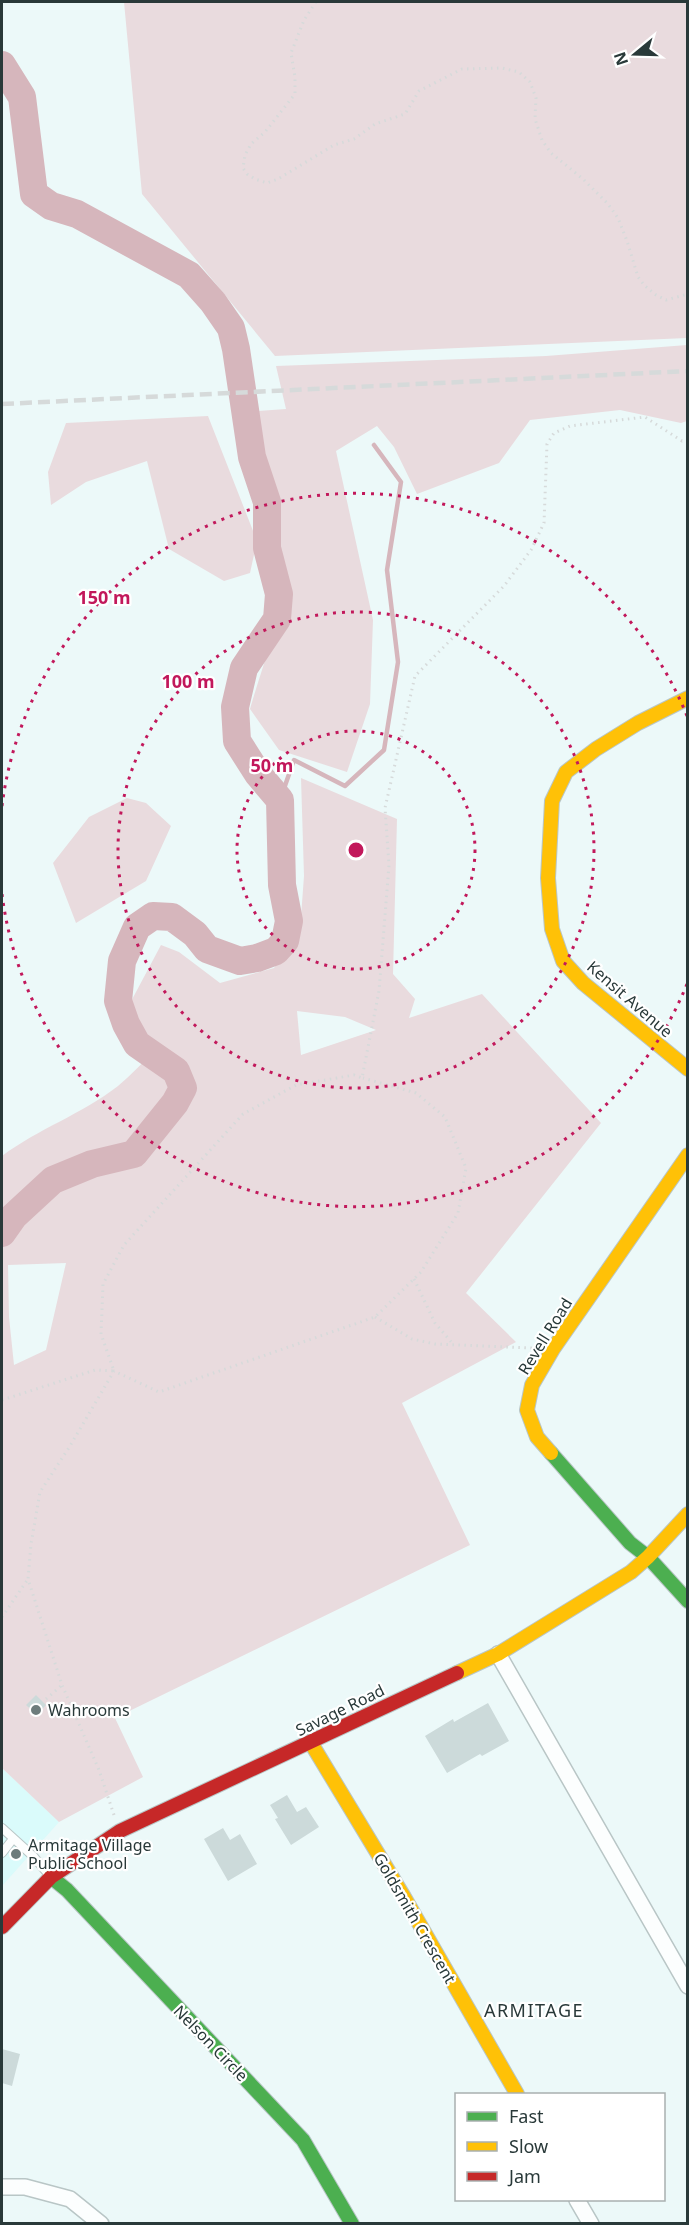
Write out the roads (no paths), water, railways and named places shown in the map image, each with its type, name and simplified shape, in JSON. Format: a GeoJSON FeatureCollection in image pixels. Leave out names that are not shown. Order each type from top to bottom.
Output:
{"type":"FeatureCollection","features":[{"type":"Feature","properties":{"kind":"street","name":"Kensit Avenue"},"geometry":{"type":"LineString","coordinates":[[687,698],[638,723],[596,749],[566,772],[552,801],[548,878],[552,929],[563,961],[583,983],[687,1069]]}},
{"type":"Feature","properties":{"kind":"street","name":"Revell Road"},"geometry":{"type":"LineString","coordinates":[[687,1155],[553,1349],[532,1385],[527,1410],[537,1437],[630,1543],[648,1557],[687,1601]]}},
{"type":"Feature","properties":{"kind":"street","name":"Savage Road"},"geometry":{"type":"LineString","coordinates":[[2,1927],[51,1877],[120,1831],[498,1654],[616,1582],[648,1557],[687,1514]]}},
{"type":"Feature","properties":{"kind":"street"},"geometry":{"type":"LineString","coordinates":[[498,1654],[687,1986]]}},
{"type":"Feature","properties":{"kind":"street","name":"Goldsmith Crescent"},"geometry":{"type":"LineString","coordinates":[[311,1743],[404,1897],[516,2093]]}},
{"type":"Feature","properties":{"kind":"street","name":"Nelson Circle"},"geometry":{"type":"LineString","coordinates":[[51,1877],[67,1890],[303,2140],[352,2223]]}},
{"type":"Feature","properties":{"kind":"street"},"geometry":{"type":"LineString","coordinates":[[2,2187],[26,2187],[70,2199],[101,2223]]}},
{"type":"Feature","properties":{"kind":"street"},"geometry":{"type":"LineString","coordinates":[[579,2201],[591,2223]]}},
{"type":"Feature","properties":{"kind":"lane"},"geometry":{"type":"LineString","coordinates":[[2,1828],[34,1857],[51,1877]]}},
{"type":"Feature","properties":{"kind":"lane"},"geometry":{"type":"LineString","coordinates":[[2,1853],[13,1839]]}},
{"type":"Feature","properties":{"kind":"waterway"},"geometry":{"type":"LineString","coordinates":[[2,65],[22,97],[34,194],[51,206],[77,214],[189,275],[213,302],[231,328],[252,457],[267,502],[267,548],[279,594],[277,619],[244,668],[235,707],[237,741],[258,774],[280,800],[282,885],[289,921],[285,941],[276,951],[240,961],[207,949],[195,934],[172,917],[153,916],[137,927],[122,961],[118,1001],[126,1024],[137,1044],[176,1071],[183,1088],[175,1103],[134,1154],[92,1164],[53,1180],[14,1216],[2,1233]]}},
{"type":"Feature","properties":{"kind":"waterway"},"geometry":{"type":"LineString","coordinates":[[280,800],[294,760],[345,786],[384,750],[398,662],[387,570],[401,482],[374,445]]}},
{"type":"Feature","properties":{"kind":"railway"},"geometry":{"type":"LineString","coordinates":[[2,404],[688,371]]}},
{"type":"Feature","properties":{"kind":"place","name":"Wahrooms"},"geometry":{"type":"Point","coordinates":[36,1710]}},
{"type":"Feature","properties":{"kind":"place","name":"Armitage Village Public School"},"geometry":{"type":"Point","coordinates":[16,1854]}},
{"type":"Feature","properties":{"kind":"district","name":"ARMITAGE"},"geometry":{"type":"Point","coordinates":[534,2011]}}]}
